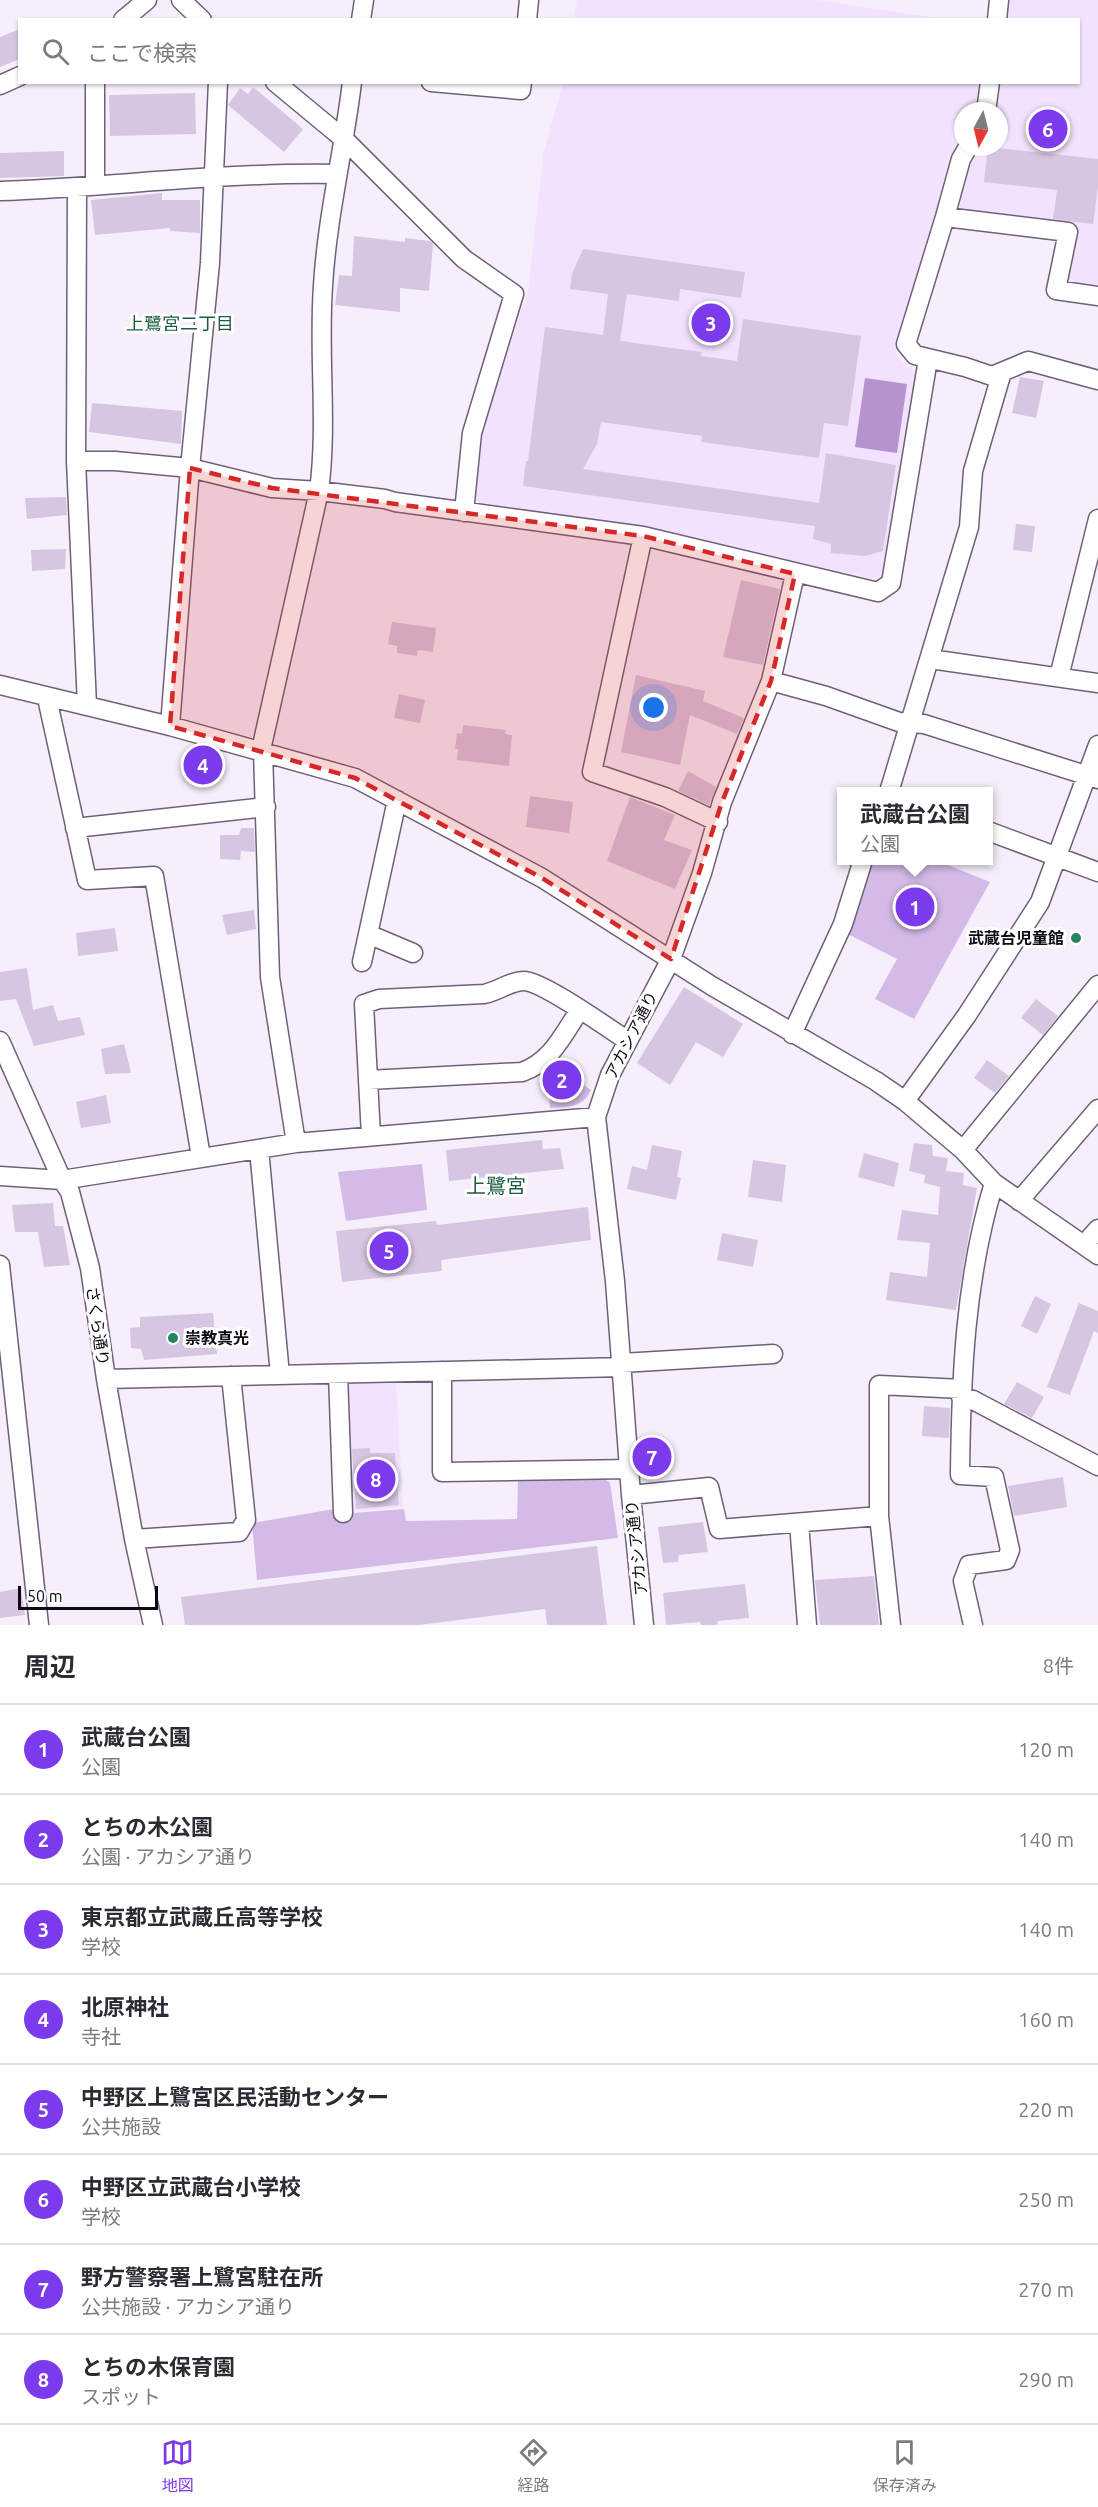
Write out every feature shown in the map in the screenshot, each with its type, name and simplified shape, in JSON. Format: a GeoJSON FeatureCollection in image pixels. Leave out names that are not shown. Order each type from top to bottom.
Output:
{"type":"FeatureCollection","features":[{"type":"Feature","properties":{"kind":"street"},"geometry":{"type":"LineString","coordinates":[[125,18],[147,0]]}},
{"type":"Feature","properties":{"kind":"street"},"geometry":{"type":"LineString","coordinates":[[181,0],[200,18]]}},
{"type":"Feature","properties":{"kind":"street"},"geometry":{"type":"LineString","coordinates":[[361,18],[364,0]]}},
{"type":"Feature","properties":{"kind":"street"},"geometry":{"type":"LineString","coordinates":[[527,18],[529,0]]}},
{"type":"Feature","properties":{"kind":"street"},"geometry":{"type":"LineString","coordinates":[[997,18],[999,0]]}},
{"type":"Feature","properties":{"kind":"street"},"geometry":{"type":"LineString","coordinates":[[0,85],[18,77]]}},
{"type":"Feature","properties":{"kind":"street"},"geometry":{"type":"LineString","coordinates":[[95,84],[95,185]]}},
{"type":"Feature","properties":{"kind":"street"},"geometry":{"type":"LineString","coordinates":[[170,726],[190,468],[206,318],[218,84]]}},
{"type":"Feature","properties":{"kind":"street"},"geometry":{"type":"LineString","coordinates":[[277,84],[345,140],[464,259],[514,294],[472,433],[464,512]]}},
{"type":"Feature","properties":{"kind":"street"},"geometry":{"type":"LineString","coordinates":[[296,1143],[270,976],[266,807],[262,751],[319,491],[324,454],[323,286],[337,174],[345,140],[352,84]]}},
{"type":"Feature","properties":{"kind":"street"},"geometry":{"type":"LineString","coordinates":[[454,84],[521,90],[522,84]]}},
{"type":"Feature","properties":{"kind":"street"},"geometry":{"type":"LineString","coordinates":[[988,102],[990,84]]}},
{"type":"Feature","properties":{"kind":"street"},"geometry":{"type":"LineString","coordinates":[[963,156],[906,344],[915,355],[992,376],[1028,361],[1098,380]]}},
{"type":"Feature","properties":{"kind":"street"},"geometry":{"type":"LineString","coordinates":[[0,191],[77,188],[274,173],[337,174]]}},
{"type":"Feature","properties":{"kind":"street"},"geometry":{"type":"LineString","coordinates":[[77,188],[76,461],[87,705]]}},
{"type":"Feature","properties":{"kind":"street"},"geometry":{"type":"LineString","coordinates":[[945,217],[1068,232],[1056,290],[1098,296]]}},
{"type":"Feature","properties":{"kind":"street"},"geometry":{"type":"LineString","coordinates":[[76,461],[114,461],[190,468],[272,488],[302,492],[319,491],[643,536],[878,592],[891,583],[928,359]]}},
{"type":"Feature","properties":{"kind":"street"},"geometry":{"type":"LineString","coordinates":[[891,787],[969,527],[973,471],[1002,372]]}},
{"type":"Feature","properties":{"kind":"street"},"geometry":{"type":"LineString","coordinates":[[1059,677],[1098,519]]}},
{"type":"Feature","properties":{"kind":"street"},"geometry":{"type":"LineString","coordinates":[[643,536],[592,772],[664,797],[717,822]]}},
{"type":"Feature","properties":{"kind":"street","name":"アカシア通り"},"geometry":{"type":"LineString","coordinates":[[644,1625],[631,1495],[623,1365],[596,1117],[610,1075],[671,959],[702,873],[722,802],[771,681],[795,574]]}},
{"type":"Feature","properties":{"kind":"street"},"geometry":{"type":"LineString","coordinates":[[930,659],[1098,683]]}},
{"type":"Feature","properties":{"kind":"street"},"geometry":{"type":"LineString","coordinates":[[771,681],[826,696],[898,722],[924,724],[1093,777]]}},
{"type":"Feature","properties":{"kind":"street"},"geometry":{"type":"LineString","coordinates":[[0,685],[46,698],[87,705],[170,726],[355,778],[543,878],[712,986],[876,1081],[905,1101],[963,1150],[994,1183],[1091,1250],[1098,1230]]}},
{"type":"Feature","properties":{"kind":"street"},"geometry":{"type":"LineString","coordinates":[[46,698],[87,880],[154,876],[201,1157]]}},
{"type":"Feature","properties":{"kind":"street"},"geometry":{"type":"LineString","coordinates":[[905,1101],[967,1015],[1040,902],[1057,857],[1093,777],[1098,745]]}},
{"type":"Feature","properties":{"kind":"street"},"geometry":{"type":"LineString","coordinates":[[362,962],[397,800]]}},
{"type":"Feature","properties":{"kind":"street"},"geometry":{"type":"LineString","coordinates":[[75,828],[266,807]]}},
{"type":"Feature","properties":{"kind":"street"},"geometry":{"type":"LineString","coordinates":[[993,833],[1098,872]]}},
{"type":"Feature","properties":{"kind":"street"},"geometry":{"type":"LineString","coordinates":[[792,1034],[843,924],[862,865]]}},
{"type":"Feature","properties":{"kind":"street"},"geometry":{"type":"LineString","coordinates":[[368,934],[413,953]]}},
{"type":"Feature","properties":{"kind":"street"},"geometry":{"type":"LineString","coordinates":[[371,1137],[364,1004],[379,999],[484,994],[498,991],[510,983],[534,982],[628,1041]]}},
{"type":"Feature","properties":{"kind":"street"},"geometry":{"type":"LineString","coordinates":[[963,1150],[1098,985]]}},
{"type":"Feature","properties":{"kind":"street"},"geometry":{"type":"LineString","coordinates":[[368,1080],[522,1072],[532,1068],[551,1053],[579,1011]]}},
{"type":"Feature","properties":{"kind":"street","name":"さくら通り"},"geometry":{"type":"LineString","coordinates":[[0,1041],[62,1180],[70,1192],[90,1268],[106,1379],[134,1539],[153,1625]]}},
{"type":"Feature","properties":{"kind":"street"},"geometry":{"type":"LineString","coordinates":[[1019,1201],[1098,1109]]}},
{"type":"Feature","properties":{"kind":"street"},"geometry":{"type":"LineString","coordinates":[[0,1176],[62,1180],[296,1143],[596,1117]]}},
{"type":"Feature","properties":{"kind":"street"},"geometry":{"type":"LineString","coordinates":[[259,1149],[280,1375]]}},
{"type":"Feature","properties":{"kind":"street"},"geometry":{"type":"LineString","coordinates":[[973,1625],[963,1581],[969,1565],[1006,1560],[1010,1550],[993,1477],[960,1475],[961,1393],[967,1307],[994,1183]]}},
{"type":"Feature","properties":{"kind":"street"},"geometry":{"type":"LineString","coordinates":[[0,1265],[39,1625]]}},
{"type":"Feature","properties":{"kind":"street"},"geometry":{"type":"LineString","coordinates":[[106,1379],[623,1365],[773,1354]]}},
{"type":"Feature","properties":{"kind":"street"},"geometry":{"type":"LineString","coordinates":[[442,1371],[442,1472],[629,1469]]}},
{"type":"Feature","properties":{"kind":"street"},"geometry":{"type":"LineString","coordinates":[[338,1374],[343,1512]]}},
{"type":"Feature","properties":{"kind":"street"},"geometry":{"type":"LineString","coordinates":[[134,1539],[239,1532],[242,1527],[246,1520],[231,1376]]}},
{"type":"Feature","properties":{"kind":"street"},"geometry":{"type":"LineString","coordinates":[[891,1625],[879,1516],[879,1385],[961,1393],[1098,1466]]}},
{"type":"Feature","properties":{"kind":"street"},"geometry":{"type":"LineString","coordinates":[[631,1495],[709,1487],[719,1529],[879,1516]]}},
{"type":"Feature","properties":{"kind":"street"},"geometry":{"type":"LineString","coordinates":[[799,1523],[807,1625]]}},
{"type":"Feature","properties":{"kind":"highlighted area"},"geometry":{"type":"Polygon","coordinates":[[[190,468],[272,488],[643,536],[795,574],[771,681],[722,802],[671,959],[542,878],[355,778],[170,726],[190,468]]]}},
{"type":"Feature","properties":{"kind":"shaded area"},"geometry":{"type":"Polygon","coordinates":[[[577,0],[817,0],[936,18],[574,18],[577,0]]]}},
{"type":"Feature","properties":{"kind":"shaded area"},"geometry":{"type":"Polygon","coordinates":[[[1009,0],[1098,0],[1098,289],[1068,285],[1074,228],[962,210],[958,202],[969,164],[974,156],[1008,156],[1008,102],[997,102],[999,84],[1080,84],[1080,18],[1006,18],[1009,0]]]}},
{"type":"Feature","properties":{"kind":"shaded area"},"geometry":{"type":"Polygon","coordinates":[[[563,84],[981,84],[979,102],[954,102],[954,155],[895,355],[916,373],[886,573],[875,579],[627,524],[480,504],[474,497],[481,434],[528,291],[544,151],[563,84]]]}},
{"type":"Feature","properties":{"kind":"shaded area"},"geometry":{"type":"Polygon","coordinates":[[[865,378],[907,384],[897,453],[855,447],[865,378]]]}},
{"type":"Feature","properties":{"kind":"shaded area"},"geometry":{"type":"Polygon","coordinates":[[[869,865],[948,865],[990,882],[914,1019],[875,999],[897,959],[846,933],[869,865]]]}},
{"type":"Feature","properties":{"kind":"shaded area"},"geometry":{"type":"Polygon","coordinates":[[[553,1063],[591,1090],[584,1100],[574,1105],[550,1108],[547,1069],[553,1063]]]}},
{"type":"Feature","properties":{"kind":"shaded area"},"geometry":{"type":"Polygon","coordinates":[[[422,1164],[427,1210],[346,1221],[338,1172],[422,1164]]]}},
{"type":"Feature","properties":{"kind":"shaded area"},"geometry":{"type":"Polygon","coordinates":[[[396,1382],[403,1507],[354,1511],[353,1504],[349,1503],[345,1387],[348,1383],[396,1382]]]}},
{"type":"Feature","properties":{"kind":"shaded area"},"geometry":{"type":"Polygon","coordinates":[[[518,1478],[603,1478],[610,1483],[618,1538],[257,1580],[252,1523],[352,1506],[353,1513],[404,1509],[406,1521],[517,1519],[518,1478]]]}},
{"type":"Feature","properties":{"kind":"building"},"geometry":{"type":"Polygon","coordinates":[[[18,30],[18,60],[0,67],[0,37],[18,30]]]}},
{"type":"Feature","properties":{"kind":"building"},"geometry":{"type":"Polygon","coordinates":[[[253,87],[303,129],[284,152],[228,105],[240,88],[248,94],[253,87]]]}},
{"type":"Feature","properties":{"kind":"building"},"geometry":{"type":"Polygon","coordinates":[[[195,93],[196,134],[110,136],[109,95],[195,93]]]}},
{"type":"Feature","properties":{"kind":"building"},"geometry":{"type":"Polygon","coordinates":[[[1008,149],[1098,159],[1098,186],[1093,224],[1053,219],[1057,190],[984,182],[987,156],[1008,156],[1008,149]]]}},
{"type":"Feature","properties":{"kind":"building"},"geometry":{"type":"Polygon","coordinates":[[[64,151],[64,176],[0,178],[0,153],[64,151]]]}},
{"type":"Feature","properties":{"kind":"building"},"geometry":{"type":"Polygon","coordinates":[[[162,193],[162,200],[200,200],[200,233],[170,231],[170,228],[95,235],[91,200],[162,193]]]}},
{"type":"Feature","properties":{"kind":"building"},"geometry":{"type":"Polygon","coordinates":[[[354,236],[405,242],[405,238],[430,241],[433,244],[429,291],[400,288],[400,312],[335,305],[339,275],[352,276],[354,236]]]}},
{"type":"Feature","properties":{"kind":"building"},"geometry":{"type":"Polygon","coordinates":[[[583,249],[745,272],[741,298],[680,289],[679,301],[627,294],[620,341],[702,352],[701,356],[737,361],[743,319],[861,336],[848,426],[824,423],[819,458],[701,442],[702,436],[601,422],[597,444],[583,469],[819,503],[826,453],[896,465],[883,551],[865,556],[831,553],[831,544],[813,539],[815,526],[523,486],[545,327],[603,335],[608,294],[570,289],[572,274],[583,249]]]}},
{"type":"Feature","properties":{"kind":"building"},"geometry":{"type":"Polygon","coordinates":[[[1020,377],[1044,381],[1036,418],[1012,413],[1020,377]]]}},
{"type":"Feature","properties":{"kind":"building"},"geometry":{"type":"Polygon","coordinates":[[[92,403],[182,411],[181,444],[89,432],[92,403]]]}},
{"type":"Feature","properties":{"kind":"building"},"geometry":{"type":"Polygon","coordinates":[[[66,497],[67,515],[27,519],[25,498],[66,497]]]}},
{"type":"Feature","properties":{"kind":"building"},"geometry":{"type":"Polygon","coordinates":[[[1016,524],[1035,526],[1032,552],[1013,550],[1016,524]]]}},
{"type":"Feature","properties":{"kind":"building"},"geometry":{"type":"Polygon","coordinates":[[[66,549],[65,569],[32,571],[31,550],[66,549]]]}},
{"type":"Feature","properties":{"kind":"building"},"geometry":{"type":"Polygon","coordinates":[[[741,580],[780,589],[763,665],[723,657],[741,580]]]}},
{"type":"Feature","properties":{"kind":"building"},"geometry":{"type":"Polygon","coordinates":[[[392,622],[436,628],[433,652],[418,650],[417,656],[397,653],[397,646],[388,644],[392,622]]]}},
{"type":"Feature","properties":{"kind":"building"},"geometry":{"type":"Polygon","coordinates":[[[636,675],[705,691],[703,701],[744,718],[737,734],[690,715],[680,765],[621,752],[636,675]]]}},
{"type":"Feature","properties":{"kind":"building"},"geometry":{"type":"Polygon","coordinates":[[[399,694],[425,700],[420,723],[394,718],[399,694]]]}},
{"type":"Feature","properties":{"kind":"building"},"geometry":{"type":"Polygon","coordinates":[[[463,725],[506,730],[505,734],[512,735],[509,766],[457,760],[458,749],[455,749],[457,733],[462,734],[463,725]]]}},
{"type":"Feature","properties":{"kind":"building"},"geometry":{"type":"Polygon","coordinates":[[[193,757],[212,757],[212,774],[208,775],[208,783],[193,784],[193,757]]]}},
{"type":"Feature","properties":{"kind":"building"},"geometry":{"type":"Polygon","coordinates":[[[688,771],[716,787],[709,805],[678,791],[688,771]]]}},
{"type":"Feature","properties":{"kind":"building"},"geometry":{"type":"Polygon","coordinates":[[[530,796],[573,802],[569,833],[526,827],[530,796]]]}},
{"type":"Feature","properties":{"kind":"building"},"geometry":{"type":"Polygon","coordinates":[[[630,797],[675,815],[664,840],[692,850],[675,889],[607,861],[630,797]]]}},
{"type":"Feature","properties":{"kind":"building"},"geometry":{"type":"Polygon","coordinates":[[[241,828],[254,828],[255,852],[241,851],[240,860],[220,859],[220,835],[239,835],[241,828]]]}},
{"type":"Feature","properties":{"kind":"building"},"geometry":{"type":"Polygon","coordinates":[[[254,910],[256,929],[227,935],[222,915],[254,910]]]}},
{"type":"Feature","properties":{"kind":"building"},"geometry":{"type":"Polygon","coordinates":[[[115,928],[118,951],[78,956],[76,933],[115,928]]]}},
{"type":"Feature","properties":{"kind":"building"},"geometry":{"type":"Polygon","coordinates":[[[27,968],[33,1010],[53,1005],[58,1021],[80,1017],[85,1035],[34,1046],[16,999],[0,1001],[0,972],[27,968]]]}},
{"type":"Feature","properties":{"kind":"building"},"geometry":{"type":"Polygon","coordinates":[[[684,987],[743,1024],[723,1057],[696,1042],[670,1085],[637,1063],[684,987]]]}},
{"type":"Feature","properties":{"kind":"building"},"geometry":{"type":"Polygon","coordinates":[[[1036,999],[1058,1016],[1043,1035],[1021,1018],[1036,999]]]}},
{"type":"Feature","properties":{"kind":"building"},"geometry":{"type":"Polygon","coordinates":[[[124,1044],[131,1073],[105,1074],[101,1049],[124,1044]]]}},
{"type":"Feature","properties":{"kind":"building"},"geometry":{"type":"Polygon","coordinates":[[[987,1060],[1009,1076],[995,1093],[974,1078],[987,1060]]]}},
{"type":"Feature","properties":{"kind":"building"},"geometry":{"type":"Polygon","coordinates":[[[106,1095],[111,1123],[81,1128],[76,1102],[106,1095]]]}},
{"type":"Feature","properties":{"kind":"building"},"geometry":{"type":"Polygon","coordinates":[[[542,1140],[543,1149],[560,1148],[564,1169],[449,1181],[446,1150],[542,1140]]]}},
{"type":"Feature","properties":{"kind":"building"},"geometry":{"type":"Polygon","coordinates":[[[914,1143],[932,1145],[933,1156],[948,1158],[946,1171],[964,1173],[963,1185],[977,1188],[956,1310],[886,1300],[890,1272],[927,1277],[930,1243],[897,1240],[902,1210],[938,1215],[940,1187],[924,1183],[925,1175],[909,1171],[914,1143]]]}},
{"type":"Feature","properties":{"kind":"building"},"geometry":{"type":"Polygon","coordinates":[[[652,1145],[682,1151],[677,1177],[681,1178],[676,1200],[627,1189],[632,1166],[647,1170],[652,1145]]]}},
{"type":"Feature","properties":{"kind":"building"},"geometry":{"type":"Polygon","coordinates":[[[864,1153],[899,1163],[894,1187],[858,1177],[864,1153]]]}},
{"type":"Feature","properties":{"kind":"building"},"geometry":{"type":"Polygon","coordinates":[[[753,1160],[786,1165],[782,1202],[748,1197],[753,1160]]]}},
{"type":"Feature","properties":{"kind":"building"},"geometry":{"type":"Polygon","coordinates":[[[53,1203],[55,1226],[63,1226],[70,1265],[44,1267],[38,1232],[15,1232],[12,1205],[53,1203]]]}},
{"type":"Feature","properties":{"kind":"building"},"geometry":{"type":"Polygon","coordinates":[[[588,1207],[591,1240],[441,1260],[442,1271],[342,1282],[336,1231],[436,1221],[437,1225],[588,1207]]]}},
{"type":"Feature","properties":{"kind":"building"},"geometry":{"type":"Polygon","coordinates":[[[722,1233],[758,1240],[753,1267],[717,1260],[722,1233]]]}},
{"type":"Feature","properties":{"kind":"building"},"geometry":{"type":"Polygon","coordinates":[[[1035,1296],[1051,1304],[1037,1334],[1021,1326],[1035,1296]]]}},
{"type":"Feature","properties":{"kind":"building"},"geometry":{"type":"Polygon","coordinates":[[[1079,1303],[1098,1311],[1098,1333],[1094,1331],[1070,1395],[1047,1387],[1079,1303]]]}},
{"type":"Feature","properties":{"kind":"building","name":"崇教真光"},"geometry":{"type":"Polygon","coordinates":[[[213,1313],[217,1354],[144,1360],[141,1349],[131,1348],[130,1328],[140,1327],[140,1317],[213,1313]]]}},
{"type":"Feature","properties":{"kind":"building"},"geometry":{"type":"Polygon","coordinates":[[[1017,1382],[1044,1397],[1032,1418],[1004,1404],[1017,1382]]]}},
{"type":"Feature","properties":{"kind":"building"},"geometry":{"type":"Polygon","coordinates":[[[924,1406],[950,1408],[949,1438],[922,1436],[924,1406]]]}},
{"type":"Feature","properties":{"kind":"building"},"geometry":{"type":"Polygon","coordinates":[[[370,1448],[370,1453],[395,1453],[399,1505],[356,1509],[352,1449],[370,1448]]]}},
{"type":"Feature","properties":{"kind":"building"},"geometry":{"type":"Polygon","coordinates":[[[1063,1477],[1067,1507],[1014,1516],[1008,1486],[1063,1477]]]}},
{"type":"Feature","properties":{"kind":"building"},"geometry":{"type":"Polygon","coordinates":[[[703,1522],[708,1552],[679,1555],[678,1562],[663,1563],[658,1527],[703,1522]]]}},
{"type":"Feature","properties":{"kind":"building"},"geometry":{"type":"Polygon","coordinates":[[[597,1546],[607,1625],[547,1625],[545,1609],[419,1625],[185,1625],[181,1597],[597,1546]]]}},
{"type":"Feature","properties":{"kind":"building"},"geometry":{"type":"Polygon","coordinates":[[[874,1576],[879,1625],[820,1625],[815,1580],[874,1576]]]}},
{"type":"Feature","properties":{"kind":"building"},"geometry":{"type":"Polygon","coordinates":[[[745,1584],[749,1618],[718,1621],[717,1625],[701,1625],[700,1622],[666,1625],[663,1593],[745,1584]]]}},
{"type":"Feature","properties":{"kind":"building"},"geometry":{"type":"Polygon","coordinates":[[[21,1588],[25,1615],[0,1618],[0,1592],[21,1588]]]}},
{"type":"Feature","properties":{"kind":"place","name":"中野区立武蔵台小学校"},"geometry":{"type":"Point","coordinates":[1048,129]}},
{"type":"Feature","properties":{"kind":"place","name":"東京都立武蔵丘高等学校"},"geometry":{"type":"Point","coordinates":[711,323]}},
{"type":"Feature","properties":{"kind":"place","name":"北原神社"},"geometry":{"type":"Point","coordinates":[203,765]}},
{"type":"Feature","properties":{"kind":"place","name":"武蔵台公園"},"geometry":{"type":"Point","coordinates":[915,907]}},
{"type":"Feature","properties":{"kind":"place","name":"武蔵台児童館"},"geometry":{"type":"Point","coordinates":[1076,938]}},
{"type":"Feature","properties":{"kind":"place","name":"とちの木公園"},"geometry":{"type":"Point","coordinates":[562,1080]}},
{"type":"Feature","properties":{"kind":"place","name":"中野区上鷺宮区民活動センター"},"geometry":{"type":"Point","coordinates":[389,1251]}},
{"type":"Feature","properties":{"kind":"place","name":"崇教真光"},"geometry":{"type":"Point","coordinates":[173,1338]}},
{"type":"Feature","properties":{"kind":"place","name":"野方警察署上鷺宮駐在所"},"geometry":{"type":"Point","coordinates":[652,1457]}},
{"type":"Feature","properties":{"kind":"place","name":"とちの木保育園"},"geometry":{"type":"Point","coordinates":[376,1479]}},
{"type":"Feature","properties":{"kind":"district","name":"上鷺宮二丁目"},"geometry":{"type":"Point","coordinates":[180,323]}},
{"type":"Feature","properties":{"kind":"district","name":"上鷺宮"},"geometry":{"type":"Point","coordinates":[496,1185]}}]}
